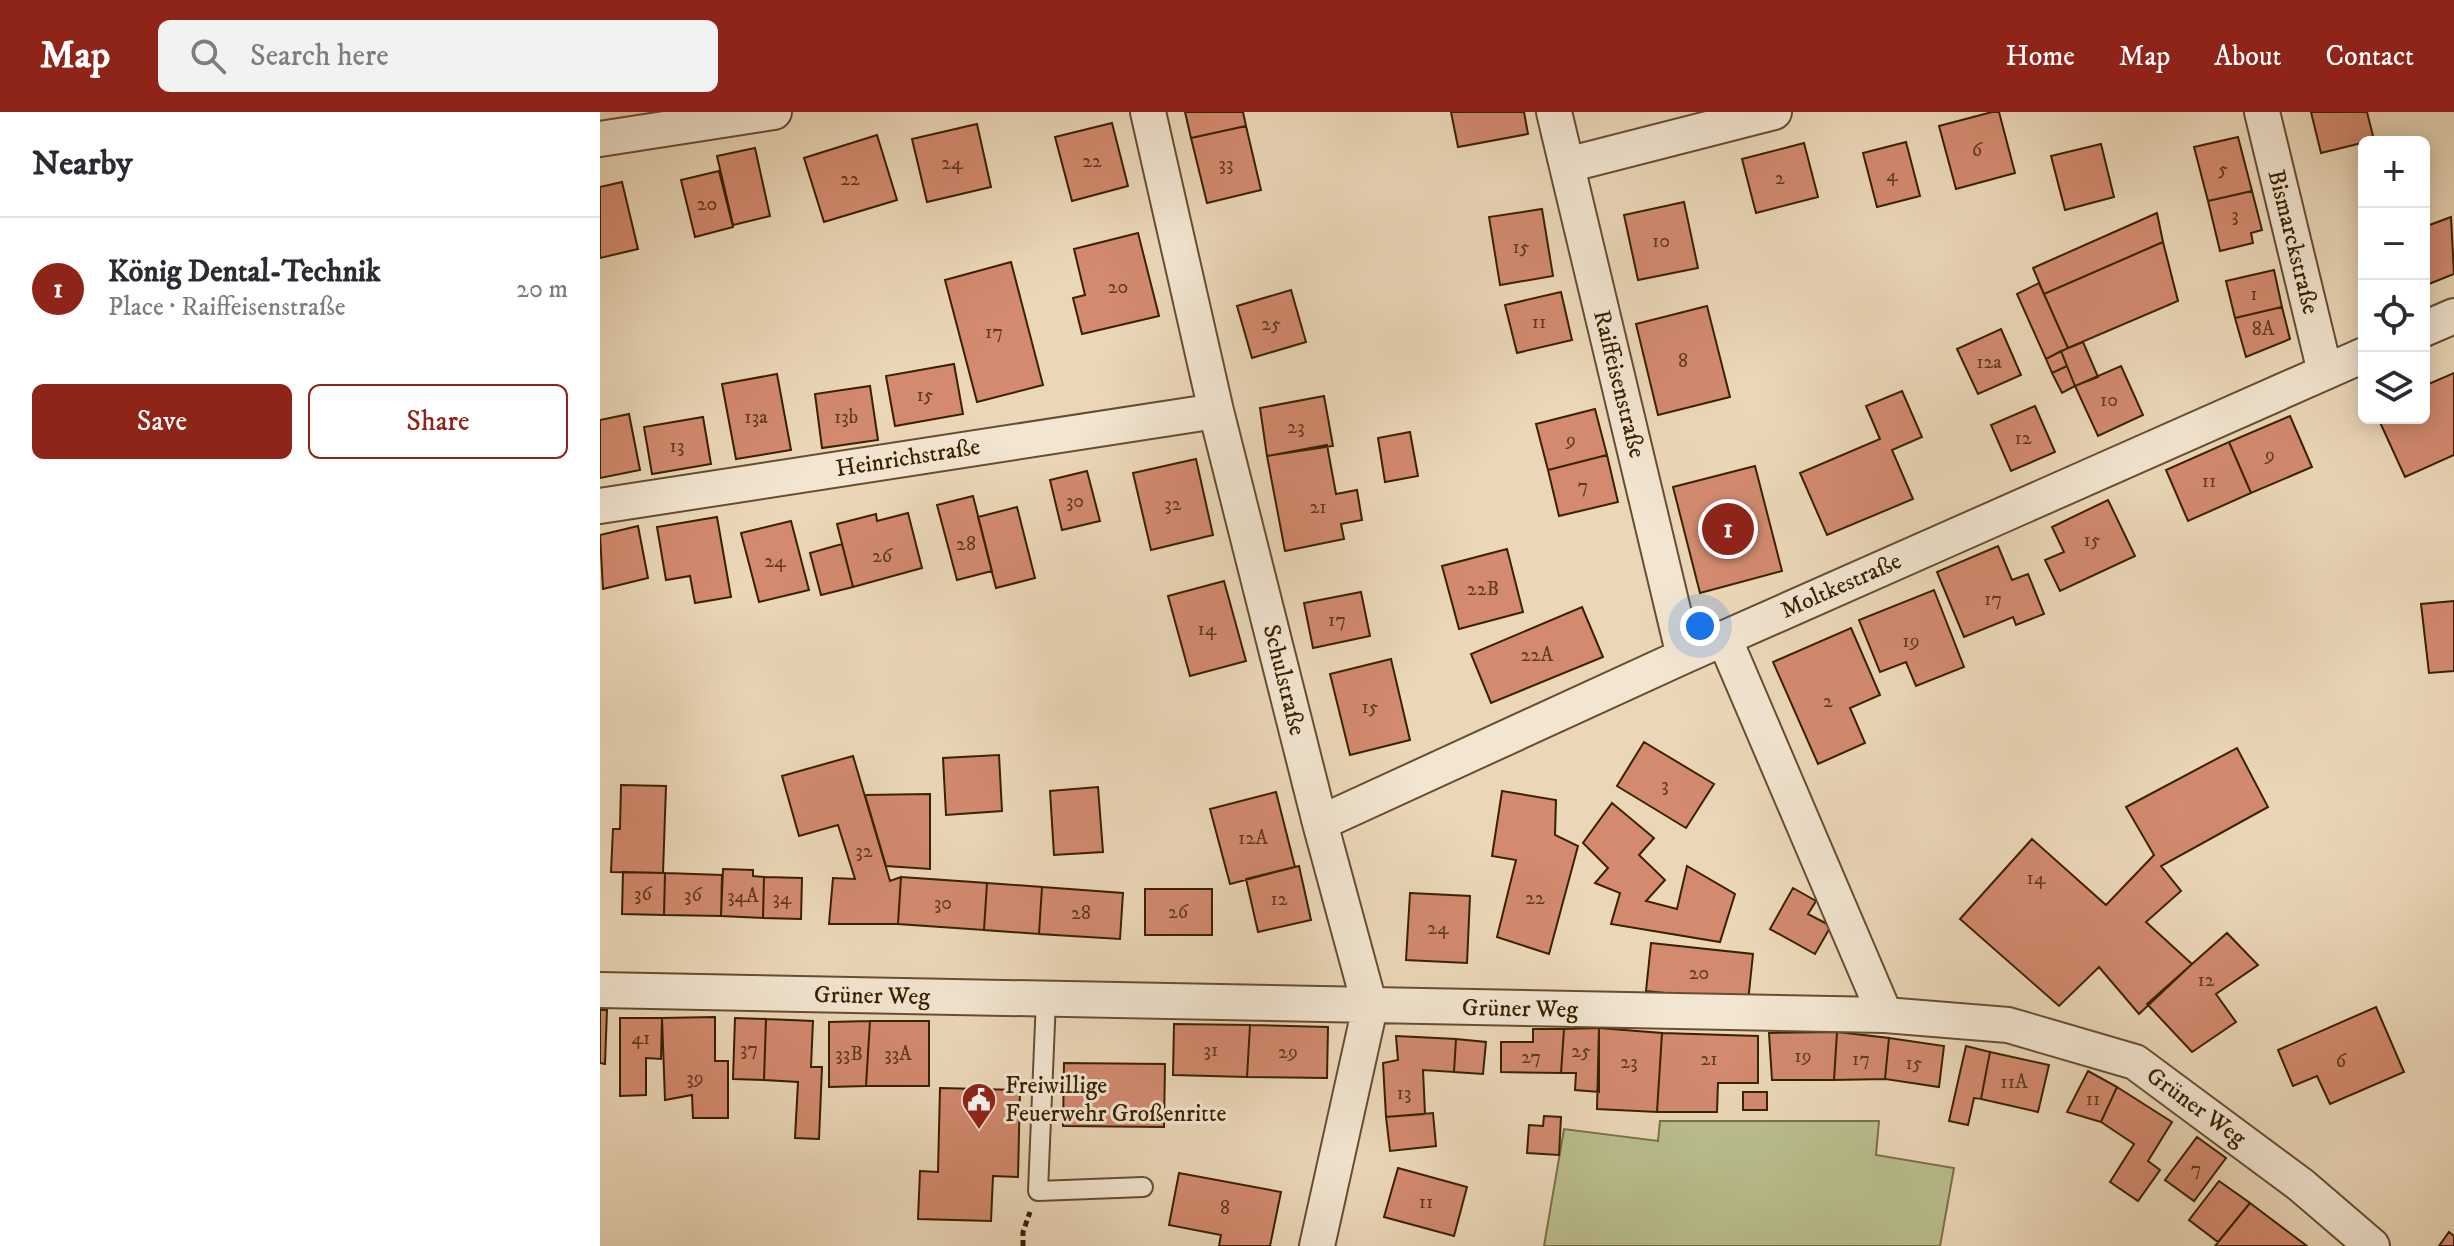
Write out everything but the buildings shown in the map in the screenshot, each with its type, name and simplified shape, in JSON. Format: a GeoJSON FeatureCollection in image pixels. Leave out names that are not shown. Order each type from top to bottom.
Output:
{"type":"FeatureCollection","features":[{"type":"Feature","properties":{"kind":"street"},"geometry":{"type":"LineString","coordinates":[[600,139],[774,112]]}},
{"type":"Feature","properties":{"kind":"street","name":"Schulstraße"},"geometry":{"type":"LineString","coordinates":[[1148,112],[1216,411],[1370,1007],[1317,1246]]}},
{"type":"Feature","properties":{"kind":"street","name":"Raiffeisenstraße"},"geometry":{"type":"LineString","coordinates":[[1554,112],[1684,656]]}},
{"type":"Feature","properties":{"kind":"street"},"geometry":{"type":"LineString","coordinates":[[1567,165],[1774,112]]}},
{"type":"Feature","properties":{"kind":"street","name":"Bismarckstraße"},"geometry":{"type":"LineString","coordinates":[[2262,112],[2325,372]]}},
{"type":"Feature","properties":{"kind":"street"},"geometry":{"type":"LineString","coordinates":[[2430,326],[2454,316]]}},
{"type":"Feature","properties":{"kind":"street","name":"Moltkestraße"},"geometry":{"type":"LineString","coordinates":[[1320,823],[1724,638],[2358,358]]}},
{"type":"Feature","properties":{"kind":"street","name":"Heinrichstraße"},"geometry":{"type":"LineString","coordinates":[[600,506],[1216,411]]}},
{"type":"Feature","properties":{"kind":"street"},"geometry":{"type":"LineString","coordinates":[[1724,638],[1885,1015]]}},
{"type":"Feature","properties":{"kind":"street","name":"Grüner Weg"},"geometry":{"type":"LineString","coordinates":[[600,990],[1885,1015],[2008,1025],[2135,1062],[2301,1185],[2372,1246]]}},
{"type":"Feature","properties":{"kind":"lane"},"geometry":{"type":"LineString","coordinates":[[1046,999],[1038,1191],[1143,1187]]}},
{"type":"Feature","properties":{"kind":"path"},"geometry":{"type":"LineString","coordinates":[[1023,1246],[1023,1232],[1038,1191]]}},
{"type":"Feature","properties":{"kind":"green space"},"geometry":{"type":"Polygon","coordinates":[[[1660,1121],[1879,1121],[1876,1155],[1954,1168],[1940,1246],[1544,1246],[1564,1129],[1658,1141],[1660,1121]]]}},
{"type":"Feature","properties":{"kind":"place","name":"König Dental-Technik"},"geometry":{"type":"Point","coordinates":[1728,529]}},
{"type":"Feature","properties":{"kind":"place","name":"Freiwillige Feuerwehr Großenritte"},"geometry":{"type":"Point","coordinates":[979,1131]}}]}
